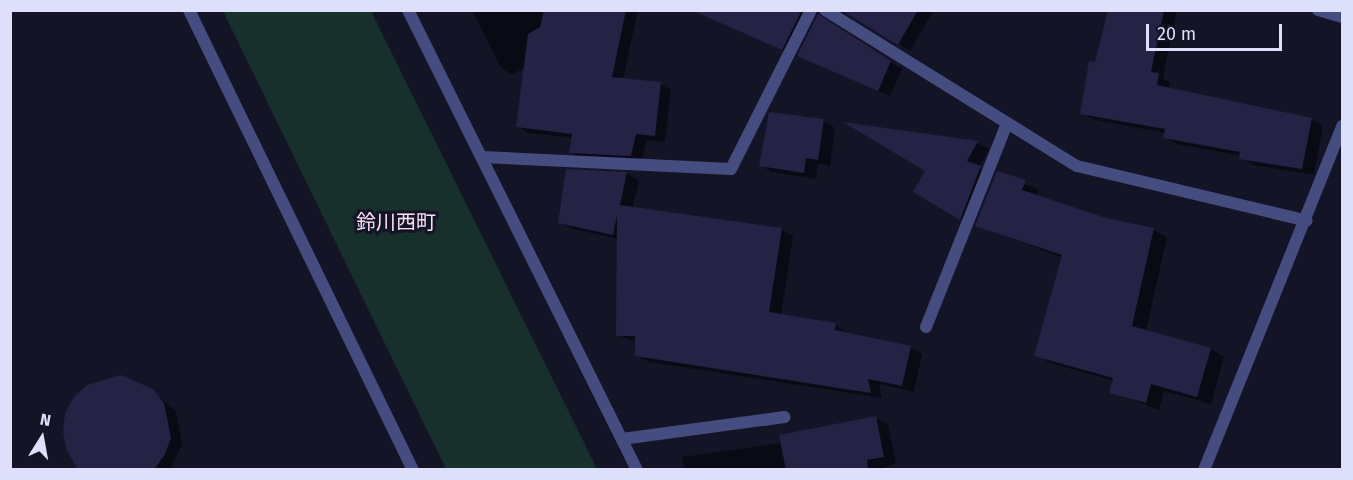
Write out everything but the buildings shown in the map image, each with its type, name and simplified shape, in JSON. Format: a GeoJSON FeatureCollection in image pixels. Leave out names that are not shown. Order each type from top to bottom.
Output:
{"type":"FeatureCollection","features":[{"type":"Feature","properties":{"kind":"street"},"geometry":{"type":"LineString","coordinates":[[189,10],[413,470]]}},
{"type":"Feature","properties":{"kind":"street"},"geometry":{"type":"LineString","coordinates":[[408,10],[637,470]]}},
{"type":"Feature","properties":{"kind":"street"},"geometry":{"type":"LineString","coordinates":[[483,157],[731,169],[811,10]]}},
{"type":"Feature","properties":{"kind":"street"},"geometry":{"type":"LineString","coordinates":[[825,10],[1077,166],[1307,221]]}},
{"type":"Feature","properties":{"kind":"street"},"geometry":{"type":"LineString","coordinates":[[1318,10],[1342,17]]}},
{"type":"Feature","properties":{"kind":"street"},"geometry":{"type":"LineString","coordinates":[[926,327],[1007,123]]}},
{"type":"Feature","properties":{"kind":"street"},"geometry":{"type":"LineString","coordinates":[[1204,470],[1307,221],[1342,126]]}},
{"type":"Feature","properties":{"kind":"street"},"geometry":{"type":"LineString","coordinates":[[622,439],[785,417]]}},
{"type":"Feature","properties":{"kind":"green space"},"geometry":{"type":"Polygon","coordinates":[[[223,11],[371,11],[597,469],[446,469],[223,11]]]}},
{"type":"Feature","properties":{"kind":"district","name":"鈴川西町"},"geometry":{"type":"Point","coordinates":[396,222]}}]}
